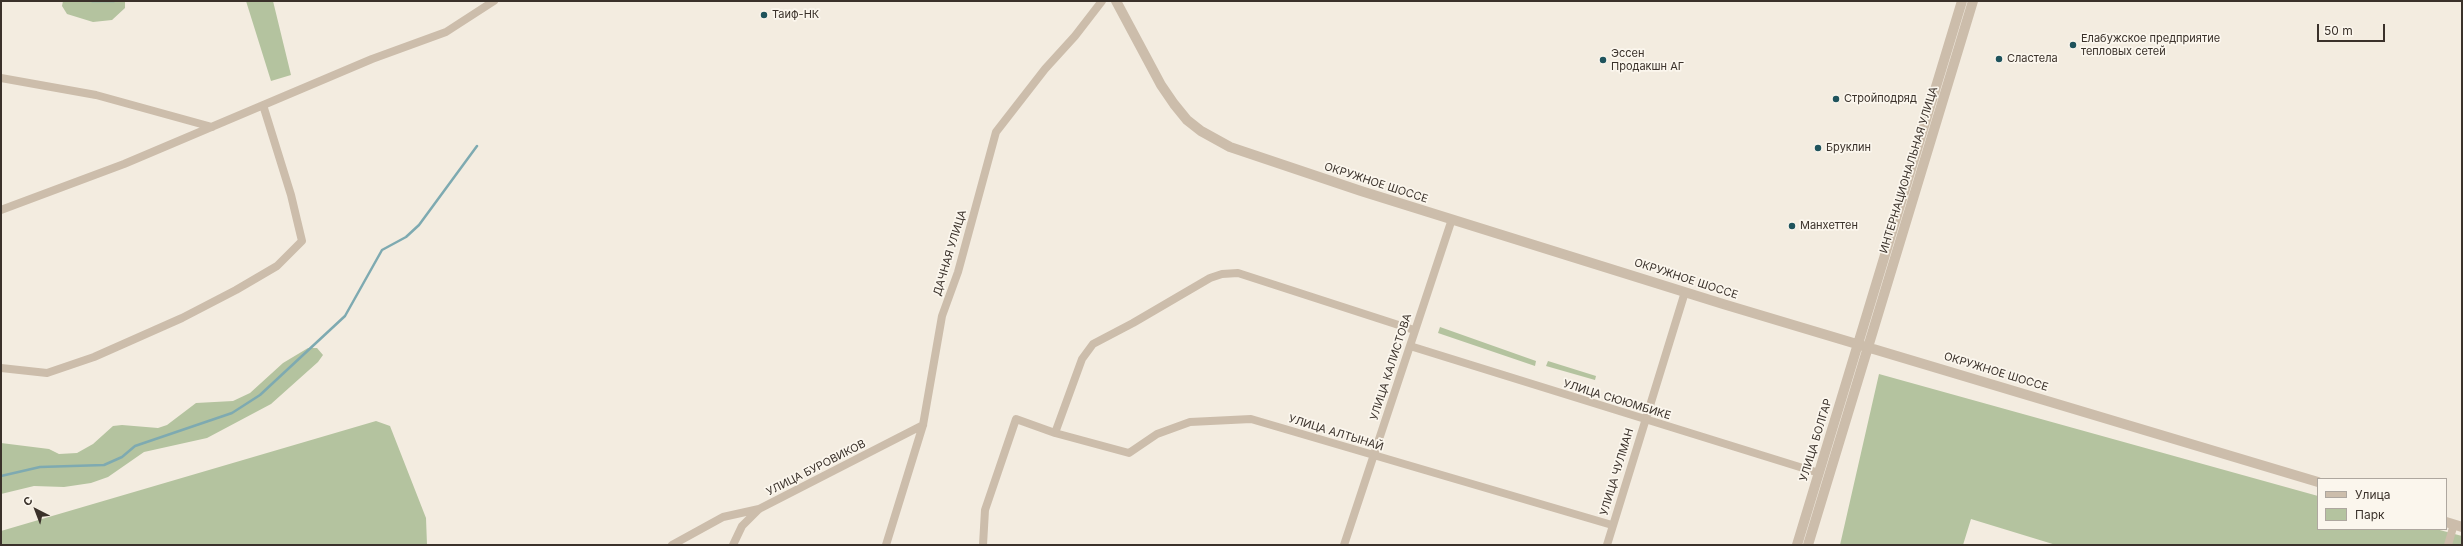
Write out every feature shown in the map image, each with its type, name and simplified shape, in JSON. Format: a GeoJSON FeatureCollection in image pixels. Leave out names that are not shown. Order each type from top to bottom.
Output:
{"type":"FeatureCollection","features":[{"type":"Feature","properties":{"kind":"street"},"geometry":{"type":"LineString","coordinates":[[1,210],[124,164],[372,59],[446,32],[494,1]]}},
{"type":"Feature","properties":{"kind":"street","name":"ДАЧНАЯ УЛИЦА"},"geometry":{"type":"LineString","coordinates":[[886,545],[924,426],[942,316],[958,272],[996,132],[1044,69],[1075,36],[1102,1]]}},
{"type":"Feature","properties":{"kind":"street","name":"ОКРУЖНОЕ ШОССЕ"},"geometry":{"type":"LineString","coordinates":[[1116,1],[1161,85],[1187,120],[1201,131],[1230,147],[1257,157],[1686,292],[2317,482]]}},
{"type":"Feature","properties":{"kind":"street","name":"ИНТЕРНАЦИОНАЛЬНАЯ УЛИЦА"},"geometry":{"type":"LineString","coordinates":[[1858,343],[1962,1]]}},
{"type":"Feature","properties":{"kind":"street","name":"ИНТЕРНАЦИОНАЛЬНАЯ УЛИЦА"},"geometry":{"type":"LineString","coordinates":[[1868,346],[1973,1]]}},
{"type":"Feature","properties":{"kind":"street"},"geometry":{"type":"LineString","coordinates":[[1,78],[96,95],[212,127]]}},
{"type":"Feature","properties":{"kind":"street"},"geometry":{"type":"LineString","coordinates":[[1,368],[47,373],[94,357],[182,318],[236,290],[277,266],[302,241],[291,195],[263,105]]}},
{"type":"Feature","properties":{"kind":"street","name":"УЛИЦА КАЛИСТОВА"},"geometry":{"type":"LineString","coordinates":[[1344,545],[1452,219]]}},
{"type":"Feature","properties":{"kind":"street"},"geometry":{"type":"LineString","coordinates":[[1055,433],[1082,359],[1093,344],[1133,323],[1210,278],[1222,274],[1238,273],[1414,330]]}},
{"type":"Feature","properties":{"kind":"street","name":"УЛИЦА ЧУЛМАН"},"geometry":{"type":"LineString","coordinates":[[1607,545],[1644,421],[1686,292]]}},
{"type":"Feature","properties":{"kind":"street","name":"УЛИЦА БОЛГАР"},"geometry":{"type":"LineString","coordinates":[[1797,545],[1858,343]]}},
{"type":"Feature","properties":{"kind":"street","name":"УЛИЦА СЮЮМБИКЕ"},"geometry":{"type":"LineString","coordinates":[[1410,346],[1644,421],[1819,473]]}},
{"type":"Feature","properties":{"kind":"street"},"geometry":{"type":"LineString","coordinates":[[1808,545],[1868,346]]}},
{"type":"Feature","properties":{"kind":"street","name":"УЛИЦА АЛТЫНАЙ"},"geometry":{"type":"LineString","coordinates":[[984,545],[985,510],[1016,419],[1055,433],[1129,453],[1157,434],[1190,422],[1251,419],[1612,525]]}},
{"type":"Feature","properties":{"kind":"street","name":"УЛИЦА БУРОВИКОВ"},"geometry":{"type":"LineString","coordinates":[[732,545],[742,526],[760,509],[924,426]]}},
{"type":"Feature","properties":{"kind":"street"},"geometry":{"type":"LineString","coordinates":[[672,545],[723,517],[760,509]]}},
{"type":"Feature","properties":{"kind":"street"},"geometry":{"type":"LineString","coordinates":[[2448,545],[2454,524]]}},
{"type":"Feature","properties":{"kind":"green space"},"geometry":{"type":"Polygon","coordinates":[[[63,1],[125,1],[125,8],[112,20],[93,22],[67,14],[62,6],[63,1]]]}},
{"type":"Feature","properties":{"kind":"green space"},"geometry":{"type":"Polygon","coordinates":[[[246,1],[273,1],[291,75],[271,81],[246,1]]]}},
{"type":"Feature","properties":{"kind":"green space"},"geometry":{"type":"Polygon","coordinates":[[[1440,327],[1536,361],[1535,366],[1438,333],[1440,327]]]}},
{"type":"Feature","properties":{"kind":"green space"},"geometry":{"type":"Polygon","coordinates":[[[308,348],[317,348],[323,355],[318,362],[271,404],[207,438],[144,452],[108,477],[91,483],[64,487],[34,486],[1,494],[1,443],[49,449],[59,454],[77,453],[93,444],[113,426],[122,425],[158,428],[167,425],[196,403],[233,401],[250,393],[283,363],[308,348]]]}},
{"type":"Feature","properties":{"kind":"green space"},"geometry":{"type":"Polygon","coordinates":[[[1548,361],[1596,376],[1595,380],[1546,366],[1548,361]]]}},
{"type":"Feature","properties":{"kind":"green space"},"geometry":{"type":"Polygon","coordinates":[[[1879,374],[2317,496],[2317,530],[2440,530],[2462,536],[2462,545],[2056,545],[1971,519],[1963,545],[1840,545],[1879,374]]]}},
{"type":"Feature","properties":{"kind":"green space"},"geometry":{"type":"Polygon","coordinates":[[[376,421],[390,426],[426,518],[427,545],[1,545],[1,531],[376,421]]]}},
{"type":"Feature","properties":{"kind":"waterway"},"geometry":{"type":"LineString","coordinates":[[92,1],[114,1]]}},
{"type":"Feature","properties":{"kind":"waterway"},"geometry":{"type":"LineString","coordinates":[[1,476],[40,467],[104,465],[122,457],[135,446],[232,413],[260,395],[345,316],[382,250],[406,237],[419,225],[477,146]]}},
{"type":"Feature","properties":{"kind":"place","name":"Таиф-НК"},"geometry":{"type":"Point","coordinates":[764,15]}},
{"type":"Feature","properties":{"kind":"place","name":"Елабужское предприятие тепловых сетей"},"geometry":{"type":"Point","coordinates":[2073,45]}},
{"type":"Feature","properties":{"kind":"place","name":"Сластела"},"geometry":{"type":"Point","coordinates":[1999,59]}},
{"type":"Feature","properties":{"kind":"place","name":"Эссен Продакшн АГ"},"geometry":{"type":"Point","coordinates":[1603,60]}},
{"type":"Feature","properties":{"kind":"place","name":"Стройподряд"},"geometry":{"type":"Point","coordinates":[1836,99]}},
{"type":"Feature","properties":{"kind":"place","name":"Бруклин"},"geometry":{"type":"Point","coordinates":[1818,148]}},
{"type":"Feature","properties":{"kind":"place","name":"Манхеттен"},"geometry":{"type":"Point","coordinates":[1792,226]}}]}
